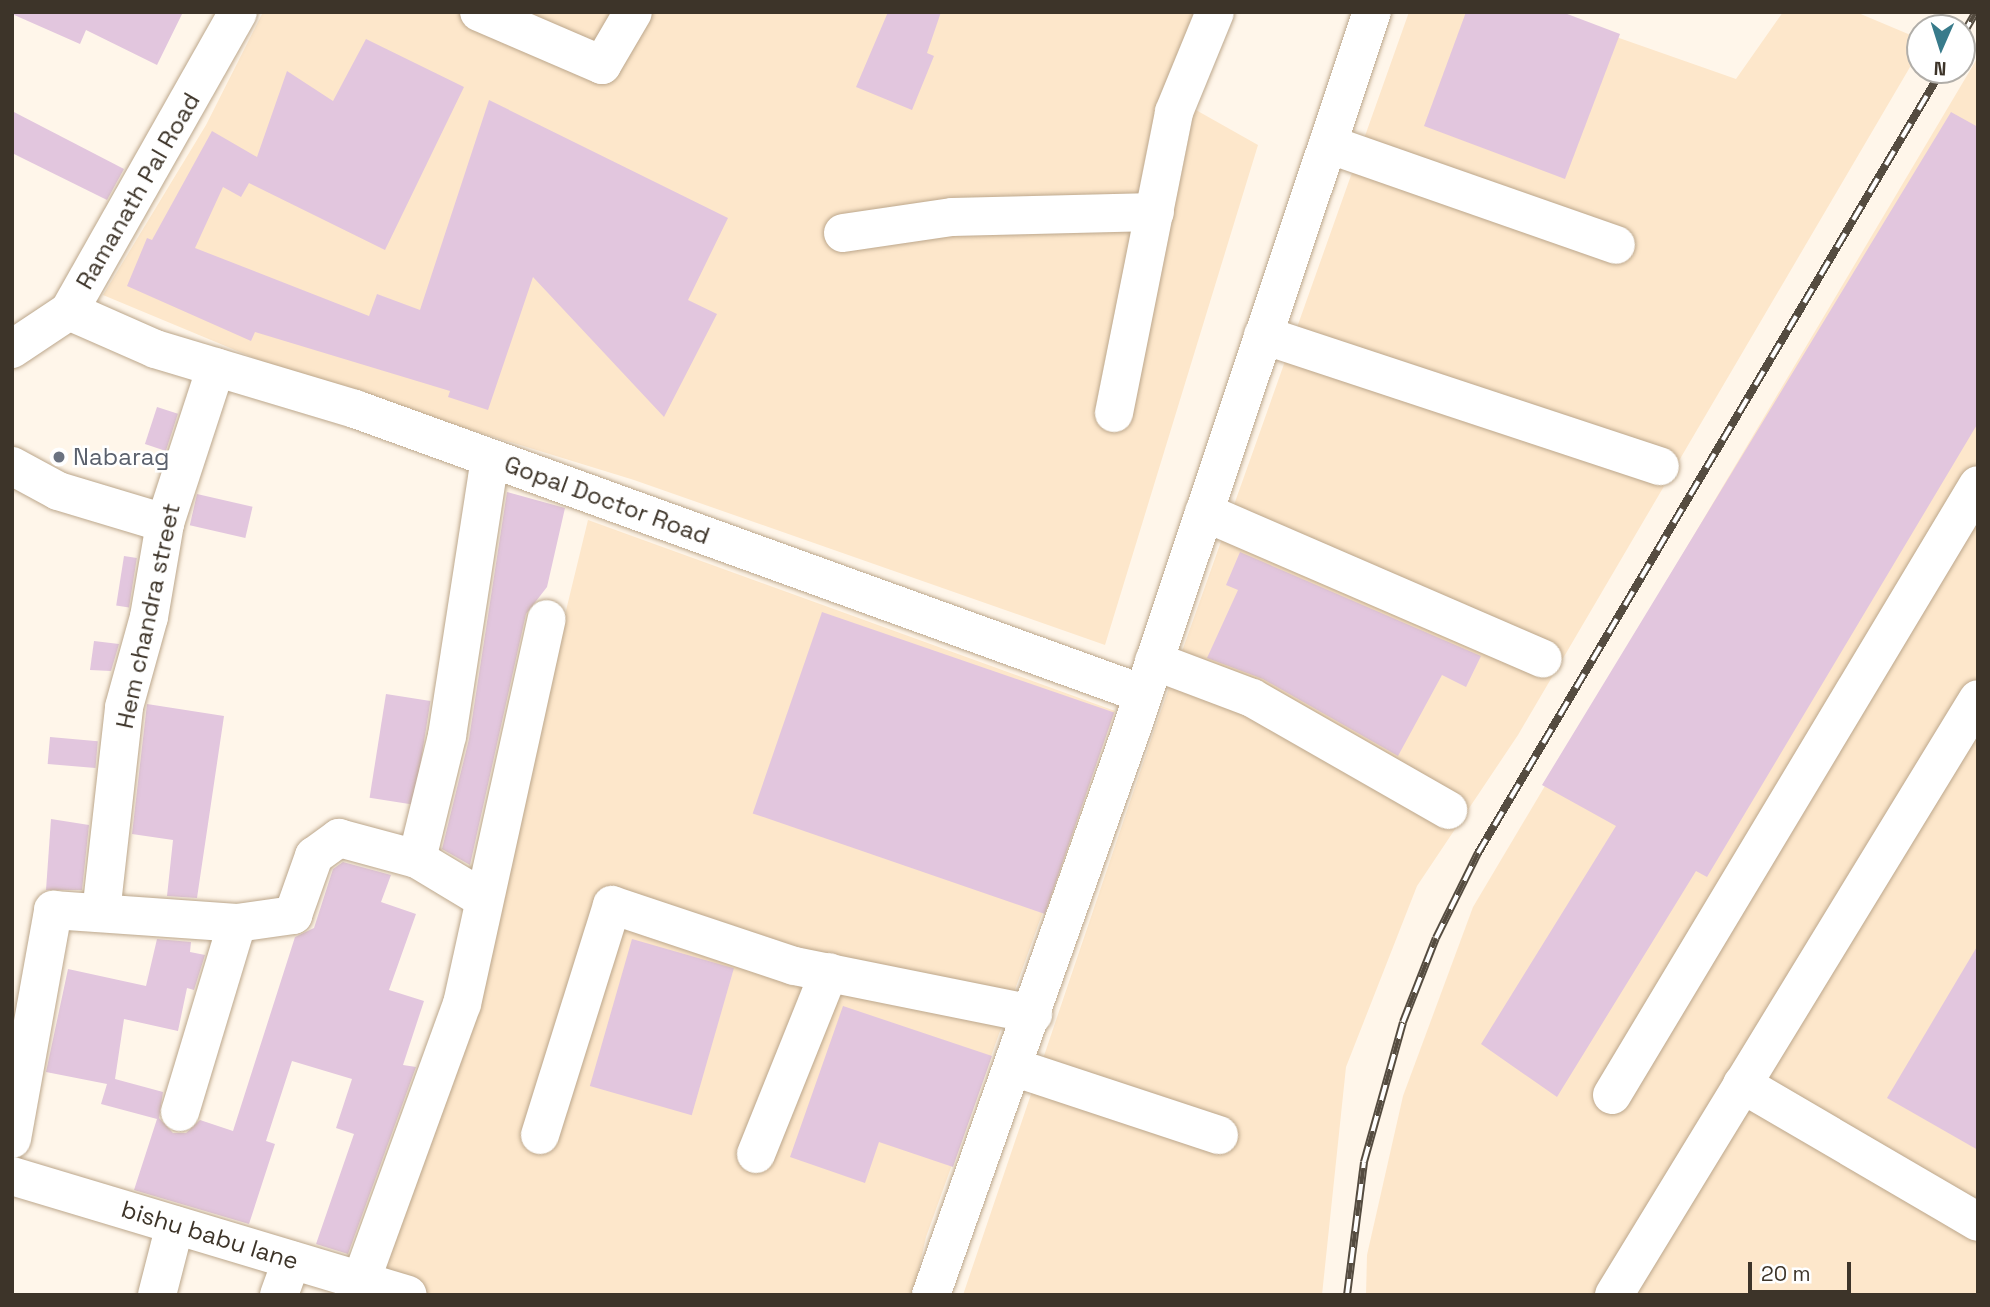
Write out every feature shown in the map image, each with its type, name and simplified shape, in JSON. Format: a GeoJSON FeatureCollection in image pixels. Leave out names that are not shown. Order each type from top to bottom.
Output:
{"type":"FeatureCollection","features":[{"type":"Feature","properties":{"kind":"street"},"geometry":{"type":"LineString","coordinates":[[479,12],[602,65],[633,12]]}},
{"type":"Feature","properties":{"kind":"street"},"geometry":{"type":"LineString","coordinates":[[1114,413],[1174,112],[1215,12]]}},
{"type":"Feature","properties":{"kind":"street"},"geometry":{"type":"LineString","coordinates":[[931,1295],[1033,1014],[1149,678],[1372,12]]}},
{"type":"Feature","properties":{"kind":"street","name":"Ramanath Pal Road"},"geometry":{"type":"LineString","coordinates":[[15,345],[69,311],[229,15]]}},
{"type":"Feature","properties":{"kind":"street"},"geometry":{"type":"LineString","coordinates":[[1328,144],[1616,245]]}},
{"type":"Feature","properties":{"kind":"street"},"geometry":{"type":"LineString","coordinates":[[843,233],[952,217],[1155,212]]}},
{"type":"Feature","properties":{"kind":"street","name":"Gopal Doctor Road"},"geometry":{"type":"LineString","coordinates":[[69,311],[216,367],[1149,678],[1252,698],[1448,810]]}},
{"type":"Feature","properties":{"kind":"street"},"geometry":{"type":"LineString","coordinates":[[1263,335],[1660,466]]}},
{"type":"Feature","properties":{"kind":"street","name":"Hem chandra street"},"geometry":{"type":"LineString","coordinates":[[101,913],[124,708],[149,617],[165,523],[216,367]]}},
{"type":"Feature","properties":{"kind":"street"},"geometry":{"type":"LineString","coordinates":[[417,859],[447,736],[490,458]]}},
{"type":"Feature","properties":{"kind":"street"},"geometry":{"type":"LineString","coordinates":[[12,466],[58,491],[165,523]]}},
{"type":"Feature","properties":{"kind":"street"},"geometry":{"type":"LineString","coordinates":[[1612,1095],[1978,485]]}},
{"type":"Feature","properties":{"kind":"street"},"geometry":{"type":"LineString","coordinates":[[1204,512],[1543,659]]}},
{"type":"Feature","properties":{"kind":"street"},"geometry":{"type":"LineString","coordinates":[[361,1280],[462,1004],[482,898],[547,619]]}},
{"type":"Feature","properties":{"kind":"street"},"geometry":{"type":"LineString","coordinates":[[1614,1295],[1978,699]]}},
{"type":"Feature","properties":{"kind":"street"},"geometry":{"type":"LineString","coordinates":[[12,1139],[53,910],[237,923],[293,915],[314,856],[339,838],[417,859],[482,898]]}},
{"type":"Feature","properties":{"kind":"street"},"geometry":{"type":"LineString","coordinates":[[540,1135],[612,905],[828,972],[1033,1014]]}},
{"type":"Feature","properties":{"kind":"street"},"geometry":{"type":"LineString","coordinates":[[180,1112],[237,923]]}},
{"type":"Feature","properties":{"kind":"street"},"geometry":{"type":"LineString","coordinates":[[756,1154],[828,972]]}},
{"type":"Feature","properties":{"kind":"street"},"geometry":{"type":"LineString","coordinates":[[1013,1067],[1219,1135]]}},
{"type":"Feature","properties":{"kind":"street"},"geometry":{"type":"LineString","coordinates":[[1742,1084],[1978,1222]]}},
{"type":"Feature","properties":{"kind":"street","name":"bishu babu lane"},"geometry":{"type":"LineString","coordinates":[[12,1176],[408,1295]]}},
{"type":"Feature","properties":{"kind":"street"},"geometry":{"type":"LineString","coordinates":[[157,1295],[175,1225]]}},
{"type":"Feature","properties":{"kind":"street"},"geometry":{"type":"LineString","coordinates":[[279,1295],[292,1260]]}},
{"type":"Feature","properties":{"kind":"shaded area"},"geometry":{"type":"Polygon","coordinates":[[[263,12],[1198,12],[1164,92],[1258,145],[1105,645],[634,480],[302,378],[103,295],[206,125],[263,12]]]}},
{"type":"Feature","properties":{"kind":"shaded area"},"geometry":{"type":"Polygon","coordinates":[[[1409,12],[1545,12],[1736,79],[1783,12],[1856,12],[1906,33],[1906,74],[1518,735],[1417,886],[1346,1067],[1322,1295],[963,1295],[1158,719],[1409,12]]]}},
{"type":"Feature","properties":{"kind":"shaded area"},"geometry":{"type":"Polygon","coordinates":[[[1978,57],[1978,1295],[1366,1295],[1367,1255],[1403,1096],[1473,907],[1962,84],[1976,84],[1978,57]]]}},
{"type":"Feature","properties":{"kind":"shaded area"},"geometry":{"type":"Polygon","coordinates":[[[588,520],[1115,711],[926,1237],[913,1295],[425,1295],[371,1279],[468,1014],[588,520]]]}},
{"type":"Feature","properties":{"kind":"building"},"geometry":{"type":"Polygon","coordinates":[[[183,12],[157,65],[86,30],[80,44],[12,14],[183,12]]]}},
{"type":"Feature","properties":{"kind":"building"},"geometry":{"type":"Polygon","coordinates":[[[888,12],[941,12],[927,53],[934,56],[912,110],[856,87],[888,12]]]}},
{"type":"Feature","properties":{"kind":"building"},"geometry":{"type":"Polygon","coordinates":[[[1466,12],[1562,12],[1620,34],[1565,179],[1424,126],[1466,12]]]}},
{"type":"Feature","properties":{"kind":"building"},"geometry":{"type":"Polygon","coordinates":[[[366,39],[464,87],[385,250],[249,183],[241,197],[223,187],[195,248],[369,316],[377,294],[420,310],[489,100],[728,218],[688,300],[717,314],[664,417],[533,277],[488,410],[448,397],[450,391],[255,332],[251,341],[127,286],[147,238],[152,240],[212,131],[257,157],[287,71],[333,101],[366,39]]]}},
{"type":"Feature","properties":{"kind":"building"},"geometry":{"type":"Polygon","coordinates":[[[12,111],[124,169],[107,200],[12,153],[12,111]]]}},
{"type":"Feature","properties":{"kind":"building"},"geometry":{"type":"Polygon","coordinates":[[[1951,112],[1978,127],[1978,423],[1707,877],[1696,871],[1557,1097],[1481,1044],[1616,826],[1542,785],[1951,112]]]}},
{"type":"Feature","properties":{"kind":"building"},"geometry":{"type":"Polygon","coordinates":[[[157,407],[178,414],[166,451],[145,444],[157,407]]]}},
{"type":"Feature","properties":{"kind":"building"},"geometry":{"type":"Polygon","coordinates":[[[507,492],[565,508],[547,587],[526,614],[470,865],[442,849],[469,739],[507,492]]]}},
{"type":"Feature","properties":{"kind":"building"},"geometry":{"type":"Polygon","coordinates":[[[197,494],[253,507],[245,538],[190,525],[197,494]]]}},
{"type":"Feature","properties":{"kind":"building"},"geometry":{"type":"Polygon","coordinates":[[[1240,552],[1481,656],[1466,687],[1442,675],[1398,756],[1263,679],[1207,658],[1238,590],[1226,585],[1240,552]]]}},
{"type":"Feature","properties":{"kind":"building"},"geometry":{"type":"Polygon","coordinates":[[[124,556],[137,558],[129,607],[116,605],[124,556]]]}},
{"type":"Feature","properties":{"kind":"building"},"geometry":{"type":"Polygon","coordinates":[[[822,612],[1114,713],[1045,914],[753,813],[822,612]]]}},
{"type":"Feature","properties":{"kind":"building"},"geometry":{"type":"Polygon","coordinates":[[[94,641],[119,644],[111,671],[90,670],[94,641]]]}},
{"type":"Feature","properties":{"kind":"building"},"geometry":{"type":"Polygon","coordinates":[[[386,694],[430,701],[414,805],[370,798],[386,694]]]}},
{"type":"Feature","properties":{"kind":"building"},"geometry":{"type":"Polygon","coordinates":[[[147,704],[224,716],[197,898],[167,896],[173,840],[132,834],[147,704]]]}},
{"type":"Feature","properties":{"kind":"building"},"geometry":{"type":"Polygon","coordinates":[[[50,737],[98,741],[95,768],[48,764],[50,737]]]}},
{"type":"Feature","properties":{"kind":"building"},"geometry":{"type":"Polygon","coordinates":[[[51,819],[89,825],[82,890],[46,890],[51,819]]]}},
{"type":"Feature","properties":{"kind":"building"},"geometry":{"type":"Polygon","coordinates":[[[343,862],[391,875],[381,902],[416,914],[389,990],[424,1001],[403,1065],[416,1067],[348,1254],[316,1244],[354,1134],[336,1128],[352,1079],[292,1061],[266,1141],[275,1144],[249,1224],[134,1190],[157,1119],[101,1104],[107,1084],[46,1072],[68,969],[146,986],[157,939],[191,942],[190,952],[205,955],[194,990],[187,988],[178,1031],[124,1019],[115,1079],[163,1092],[159,1118],[173,1133],[186,1133],[200,1120],[233,1131],[295,937],[314,928],[333,869],[343,862]]]}},
{"type":"Feature","properties":{"kind":"building"},"geometry":{"type":"Polygon","coordinates":[[[632,939],[734,968],[692,1115],[590,1086],[632,939]]]}},
{"type":"Feature","properties":{"kind":"building"},"geometry":{"type":"Polygon","coordinates":[[[1978,945],[1978,1150],[1887,1098],[1978,945]]]}},
{"type":"Feature","properties":{"kind":"building"},"geometry":{"type":"Polygon","coordinates":[[[843,1006],[992,1056],[953,1167],[879,1142],[865,1183],[790,1157],[843,1006]]]}},
{"type":"Feature","properties":{"kind":"railway"},"geometry":{"type":"LineString","coordinates":[[1347,1295],[1364,1162],[1403,1022],[1436,938],[1478,853],[1934,84]]}},
{"type":"Feature","properties":{"kind":"place","name":"Nabarag"},"geometry":{"type":"Point","coordinates":[59,457]}}]}
